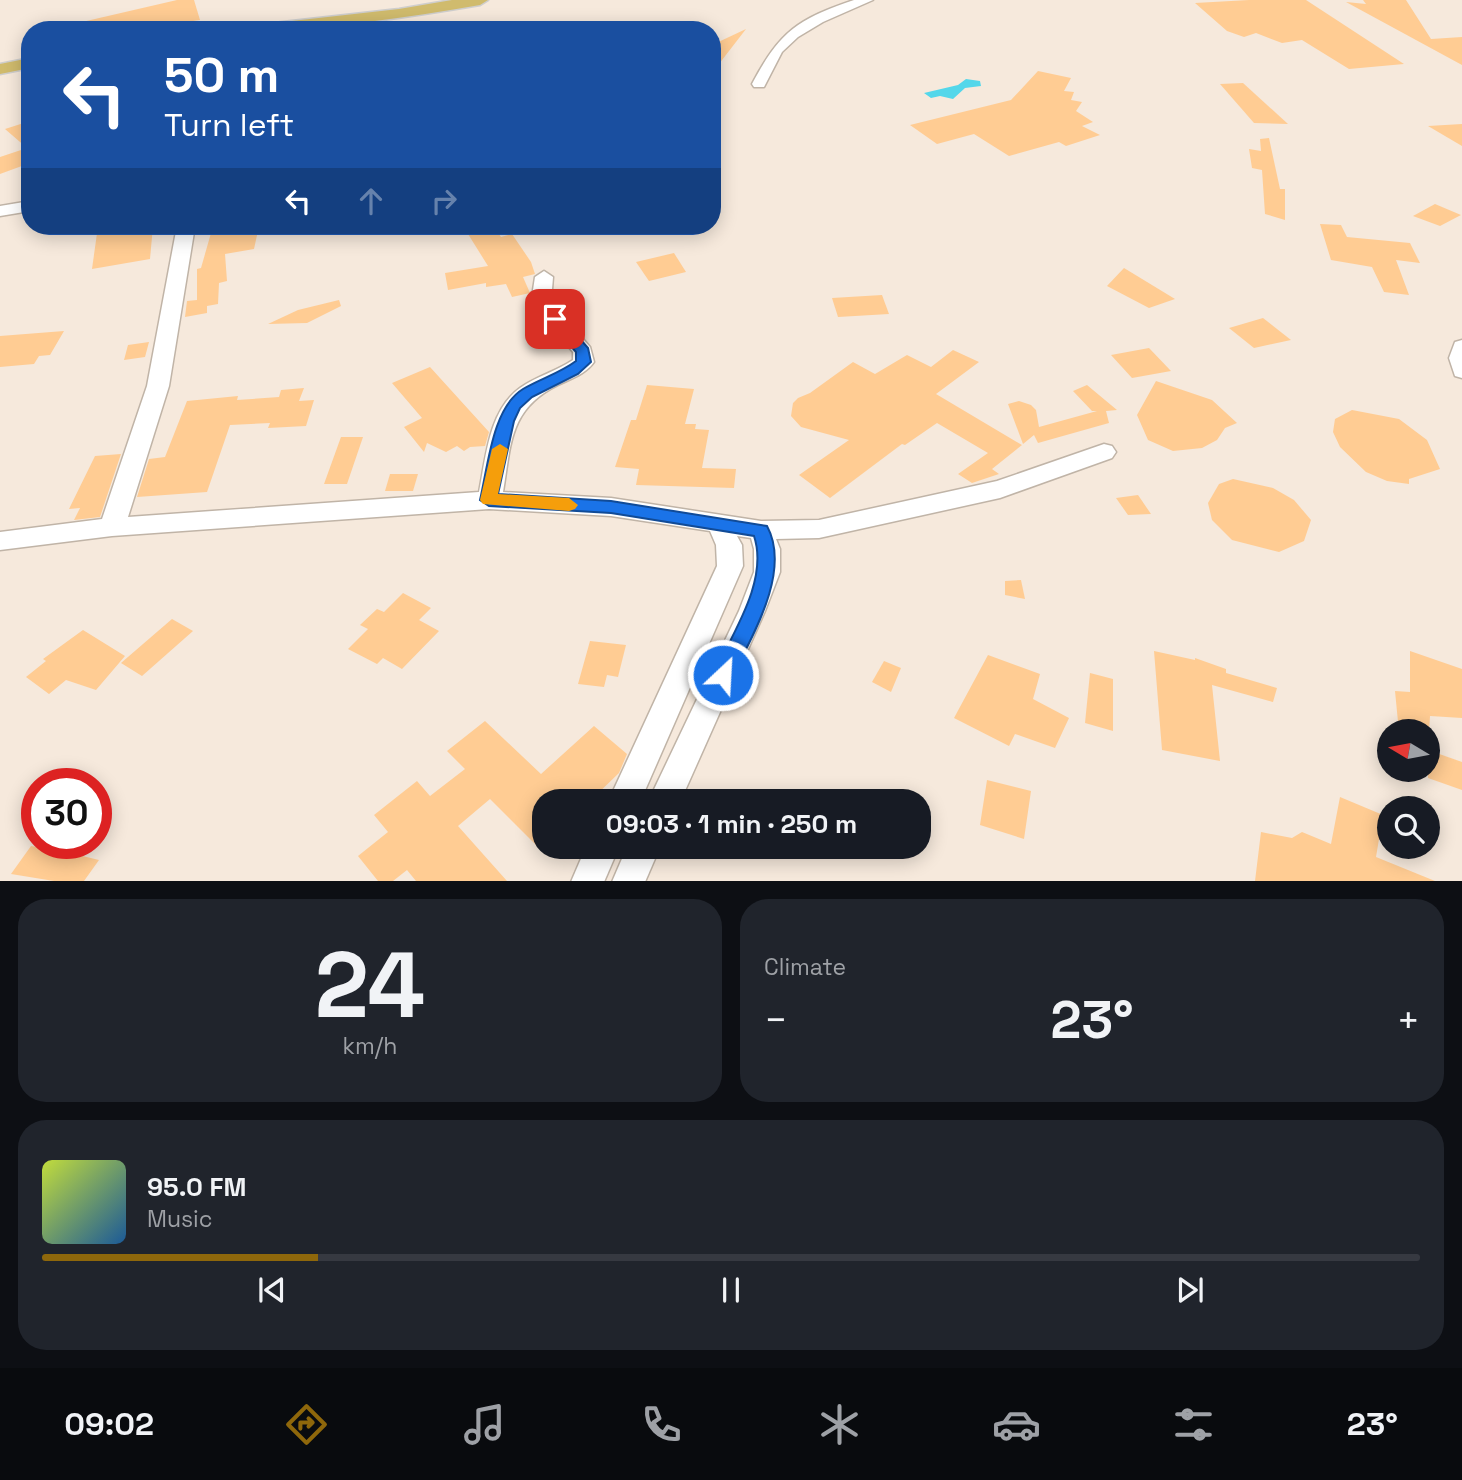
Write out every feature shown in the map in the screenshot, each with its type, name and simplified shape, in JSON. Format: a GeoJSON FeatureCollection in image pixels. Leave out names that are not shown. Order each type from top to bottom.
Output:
{"type":"FeatureCollection","features":[{"type":"Feature","properties":{"kind":"main road"},"geometry":{"type":"LineString","coordinates":[[336,21],[399,14],[480,0]]}},
{"type":"Feature","properties":{"kind":"main road"},"geometry":{"type":"LineString","coordinates":[[0,69],[21,65]]}},
{"type":"Feature","properties":{"kind":"street"},"geometry":{"type":"LineString","coordinates":[[759,84],[778,48],[794,34],[810,24],[867,0]]}},
{"type":"Feature","properties":{"kind":"street"},"geometry":{"type":"LineString","coordinates":[[0,211],[21,208]]}},
{"type":"Feature","properties":{"kind":"street"},"geometry":{"type":"LineString","coordinates":[[112,527],[158,386],[184,235]]}},
{"type":"Feature","properties":{"kind":"street"},"geometry":{"type":"LineString","coordinates":[[489,500],[506,421],[514,405],[527,394],[573,371],[584,362],[583,351],[541,303],[544,277]]}},
{"type":"Feature","properties":{"kind":"street"},"geometry":{"type":"LineString","coordinates":[[1462,346],[1459,358],[1462,372]]}},
{"type":"Feature","properties":{"kind":"street"},"geometry":{"type":"LineString","coordinates":[[0,541],[112,527],[489,500],[611,507],[761,530],[818,529],[1000,489],[1104,452]]}},
{"type":"Feature","properties":{"kind":"street"},"geometry":{"type":"LineString","coordinates":[[630,789],[730,565],[729,545],[720,525]]}},
{"type":"Feature","properties":{"kind":"street"},"geometry":{"type":"LineString","coordinates":[[670,789],[752,611],[767,572],[767,549],[761,530]]}},
{"type":"Feature","properties":{"kind":"street"},"geometry":{"type":"LineString","coordinates":[[587,881],[597,859]]}},
{"type":"Feature","properties":{"kind":"street"},"geometry":{"type":"LineString","coordinates":[[628,881],[638,859]]}},
{"type":"Feature","properties":{"kind":"water"},"geometry":{"type":"Polygon","coordinates":[[[966,79],[980,81],[981,86],[965,88],[953,99],[940,96],[931,98],[924,93],[958,85],[966,79]]]}},
{"type":"Feature","properties":{"kind":"building"},"geometry":{"type":"Polygon","coordinates":[[[177,0],[194,0],[200,20],[193,21],[86,21],[177,0]]]}},
{"type":"Feature","properties":{"kind":"building"},"geometry":{"type":"Polygon","coordinates":[[[1306,0],[1404,64],[1349,69],[1302,40],[1282,43],[1256,33],[1244,37],[1227,31],[1195,3],[1306,0]]]}},
{"type":"Feature","properties":{"kind":"building"},"geometry":{"type":"Polygon","coordinates":[[[1363,0],[1406,0],[1431,39],[1462,37],[1462,65],[1346,2],[1366,4],[1363,0]]]}},
{"type":"Feature","properties":{"kind":"building"},"geometry":{"type":"Polygon","coordinates":[[[746,29],[721,61],[721,41],[746,29]]]}},
{"type":"Feature","properties":{"kind":"building"},"geometry":{"type":"Polygon","coordinates":[[[1038,71],[1071,78],[1064,91],[1074,92],[1071,100],[1082,102],[1076,111],[1093,122],[1082,126],[1100,135],[1066,146],[1059,142],[1009,156],[974,134],[937,144],[910,125],[1011,100],[1038,71]]]}},
{"type":"Feature","properties":{"kind":"building"},"geometry":{"type":"Polygon","coordinates":[[[1243,83],[1288,124],[1254,123],[1220,84],[1243,83]]]}},
{"type":"Feature","properties":{"kind":"building"},"geometry":{"type":"Polygon","coordinates":[[[21,124],[21,143],[5,129],[21,124]]]}},
{"type":"Feature","properties":{"kind":"building"},"geometry":{"type":"Polygon","coordinates":[[[1462,124],[1462,146],[1428,126],[1462,124]]]}},
{"type":"Feature","properties":{"kind":"building"},"geometry":{"type":"Polygon","coordinates":[[[1269,138],[1280,189],[1285,189],[1285,220],[1265,214],[1262,170],[1252,168],[1249,149],[1261,151],[1260,139],[1269,138]]]}},
{"type":"Feature","properties":{"kind":"building"},"geometry":{"type":"Polygon","coordinates":[[[21,150],[21,166],[0,174],[0,157],[21,150]]]}},
{"type":"Feature","properties":{"kind":"building"},"geometry":{"type":"Polygon","coordinates":[[[1435,204],[1461,215],[1440,226],[1413,216],[1435,204]]]}},
{"type":"Feature","properties":{"kind":"building"},"geometry":{"type":"Polygon","coordinates":[[[1320,224],[1341,225],[1347,237],[1410,243],[1420,263],[1396,260],[1409,295],[1384,292],[1372,267],[1331,260],[1320,224]]]}},
{"type":"Feature","properties":{"kind":"building"},"geometry":{"type":"Polygon","coordinates":[[[97,235],[152,235],[150,259],[92,269],[97,235]]]}},
{"type":"Feature","properties":{"kind":"building"},"geometry":{"type":"Polygon","coordinates":[[[210,235],[257,235],[254,249],[225,254],[227,281],[219,283],[218,304],[207,306],[207,313],[185,317],[187,301],[197,300],[197,269],[201,268],[210,235]]]}},
{"type":"Feature","properties":{"kind":"building"},"geometry":{"type":"Polygon","coordinates":[[[469,235],[513,235],[531,262],[535,274],[523,277],[530,293],[512,297],[506,284],[486,287],[486,283],[448,290],[445,273],[488,266],[469,235]]]}},
{"type":"Feature","properties":{"kind":"building"},"geometry":{"type":"Polygon","coordinates":[[[674,253],[686,272],[649,281],[636,262],[674,253]]]}},
{"type":"Feature","properties":{"kind":"building"},"geometry":{"type":"Polygon","coordinates":[[[1124,268],[1175,299],[1149,308],[1107,286],[1124,268]]]}},
{"type":"Feature","properties":{"kind":"building"},"geometry":{"type":"Polygon","coordinates":[[[882,295],[889,314],[838,317],[832,298],[882,295]]]}},
{"type":"Feature","properties":{"kind":"building"},"geometry":{"type":"Polygon","coordinates":[[[339,300],[341,306],[307,323],[268,324],[298,310],[339,300]]]}},
{"type":"Feature","properties":{"kind":"building"},"geometry":{"type":"Polygon","coordinates":[[[1263,318],[1291,340],[1254,348],[1229,328],[1263,318]]]}},
{"type":"Feature","properties":{"kind":"building"},"geometry":{"type":"Polygon","coordinates":[[[64,331],[50,355],[39,356],[34,364],[0,367],[0,336],[64,331]]]}},
{"type":"Feature","properties":{"kind":"building"},"geometry":{"type":"Polygon","coordinates":[[[149,342],[145,357],[124,360],[128,345],[149,342]]]}},
{"type":"Feature","properties":{"kind":"building"},"geometry":{"type":"Polygon","coordinates":[[[1149,348],[1171,371],[1132,378],[1111,355],[1149,348]]]}},
{"type":"Feature","properties":{"kind":"building"},"geometry":{"type":"Polygon","coordinates":[[[953,350],[979,362],[936,394],[1022,445],[992,469],[999,474],[972,483],[958,474],[988,453],[937,423],[905,445],[902,444],[830,498],[799,475],[849,440],[801,427],[791,416],[793,403],[798,398],[810,393],[853,362],[875,374],[907,355],[931,367],[953,350]]]}},
{"type":"Feature","properties":{"kind":"building"},"geometry":{"type":"Polygon","coordinates":[[[430,367],[489,432],[485,446],[470,447],[464,451],[457,446],[446,452],[427,443],[424,452],[404,427],[422,418],[392,383],[430,367]]]}},
{"type":"Feature","properties":{"kind":"building"},"geometry":{"type":"Polygon","coordinates":[[[1156,381],[1212,400],[1237,423],[1225,428],[1217,440],[1202,448],[1173,451],[1148,440],[1137,415],[1156,381]]]}},
{"type":"Feature","properties":{"kind":"building"},"geometry":{"type":"Polygon","coordinates":[[[647,385],[694,389],[685,424],[696,424],[695,429],[709,430],[702,468],[736,469],[734,488],[636,485],[639,469],[615,467],[631,420],[636,420],[647,385]]]}},
{"type":"Feature","properties":{"kind":"building"},"geometry":{"type":"Polygon","coordinates":[[[1087,385],[1117,410],[1106,411],[1109,423],[1038,443],[1034,435],[1023,444],[1008,404],[1019,401],[1031,405],[1036,410],[1039,427],[1097,411],[1092,411],[1073,391],[1087,385]]]}},
{"type":"Feature","properties":{"kind":"building"},"geometry":{"type":"Polygon","coordinates":[[[304,388],[299,401],[314,400],[306,426],[268,428],[270,423],[230,425],[207,492],[137,497],[149,459],[165,457],[187,401],[238,396],[237,400],[279,397],[281,390],[304,388]]]}},
{"type":"Feature","properties":{"kind":"building"},"geometry":{"type":"Polygon","coordinates":[[[1352,410],[1399,419],[1427,440],[1440,469],[1409,479],[1409,484],[1387,481],[1366,472],[1340,447],[1333,432],[1335,419],[1352,410]]]}},
{"type":"Feature","properties":{"kind":"building"},"geometry":{"type":"Polygon","coordinates":[[[341,437],[363,437],[347,484],[324,484],[341,437]]]}},
{"type":"Feature","properties":{"kind":"building"},"geometry":{"type":"Polygon","coordinates":[[[121,454],[100,517],[74,520],[80,508],[69,509],[95,456],[121,454]]]}},
{"type":"Feature","properties":{"kind":"building"},"geometry":{"type":"Polygon","coordinates":[[[390,474],[418,474],[413,491],[385,491],[390,474]]]}},
{"type":"Feature","properties":{"kind":"building"},"geometry":{"type":"Polygon","coordinates":[[[1233,479],[1273,488],[1294,500],[1311,520],[1304,541],[1279,552],[1232,540],[1212,520],[1208,503],[1219,484],[1233,479]]]}},
{"type":"Feature","properties":{"kind":"building"},"geometry":{"type":"Polygon","coordinates":[[[1138,495],[1151,514],[1128,515],[1116,498],[1138,495]]]}},
{"type":"Feature","properties":{"kind":"building"},"geometry":{"type":"Polygon","coordinates":[[[1021,580],[1025,599],[1005,595],[1005,581],[1021,580]]]}},
{"type":"Feature","properties":{"kind":"building"},"geometry":{"type":"Polygon","coordinates":[[[403,593],[431,608],[419,620],[439,631],[402,669],[383,658],[377,664],[348,649],[368,629],[360,625],[377,609],[384,612],[403,593]]]}},
{"type":"Feature","properties":{"kind":"building"},"geometry":{"type":"Polygon","coordinates":[[[172,619],[193,631],[142,676],[121,663],[172,619]]]}},
{"type":"Feature","properties":{"kind":"building"},"geometry":{"type":"Polygon","coordinates":[[[83,630],[125,656],[96,690],[66,680],[49,694],[26,677],[46,661],[43,659],[83,630]]]}},
{"type":"Feature","properties":{"kind":"building"},"geometry":{"type":"Polygon","coordinates":[[[590,641],[626,645],[618,677],[607,675],[604,687],[578,684],[590,641]]]}},
{"type":"Feature","properties":{"kind":"building"},"geometry":{"type":"Polygon","coordinates":[[[1154,651],[1195,658],[1226,669],[1226,673],[1277,688],[1273,702],[1212,685],[1220,761],[1162,750],[1154,651]]]}},
{"type":"Feature","properties":{"kind":"building"},"geometry":{"type":"Polygon","coordinates":[[[1410,651],[1462,669],[1462,718],[1430,716],[1430,719],[1398,719],[1395,691],[1410,692],[1410,651]]]}},
{"type":"Feature","properties":{"kind":"building"},"geometry":{"type":"Polygon","coordinates":[[[988,655],[1040,674],[1033,699],[1069,718],[1055,748],[1015,734],[1009,746],[954,718],[988,655]]]}},
{"type":"Feature","properties":{"kind":"building"},"geometry":{"type":"Polygon","coordinates":[[[884,661],[901,668],[891,692],[872,682],[884,661]]]}},
{"type":"Feature","properties":{"kind":"building"},"geometry":{"type":"Polygon","coordinates":[[[1090,673],[1113,679],[1113,731],[1085,723],[1090,673]]]}},
{"type":"Feature","properties":{"kind":"building"},"geometry":{"type":"Polygon","coordinates":[[[485,721],[541,774],[594,726],[627,754],[619,773],[602,789],[532,789],[532,841],[490,799],[458,826],[507,881],[416,881],[407,870],[393,881],[378,881],[358,856],[388,832],[374,815],[417,781],[430,796],[465,769],[447,751],[485,721]]]}},
{"type":"Feature","properties":{"kind":"building"},"geometry":{"type":"Polygon","coordinates":[[[1440,754],[1462,762],[1462,790],[1439,782],[1440,754]]]}},
{"type":"Feature","properties":{"kind":"building"},"geometry":{"type":"Polygon","coordinates":[[[987,780],[1031,791],[1024,839],[980,825],[987,780]]]}},
{"type":"Feature","properties":{"kind":"building"},"geometry":{"type":"Polygon","coordinates":[[[1340,797],[1377,812],[1377,859],[1435,881],[1255,881],[1261,832],[1292,838],[1302,832],[1331,844],[1340,797]]]}},
{"type":"Feature","properties":{"kind":"building"},"geometry":{"type":"Polygon","coordinates":[[[22,859],[99,860],[84,881],[54,881],[11,874],[22,859]]]}},
{"type":"Feature","properties":{"kind":"slow traffic"},"geometry":{"type":"LineString","coordinates":[[500,449],[489,500],[569,505]]}},
{"type":"Feature","properties":{"kind":"route"},"geometry":{"type":"LineString","coordinates":[[555,319],[583,351],[584,362],[573,371],[527,394],[514,405],[506,421],[489,500],[611,507],[761,530],[767,549],[767,572],[723,675]]}}]}
